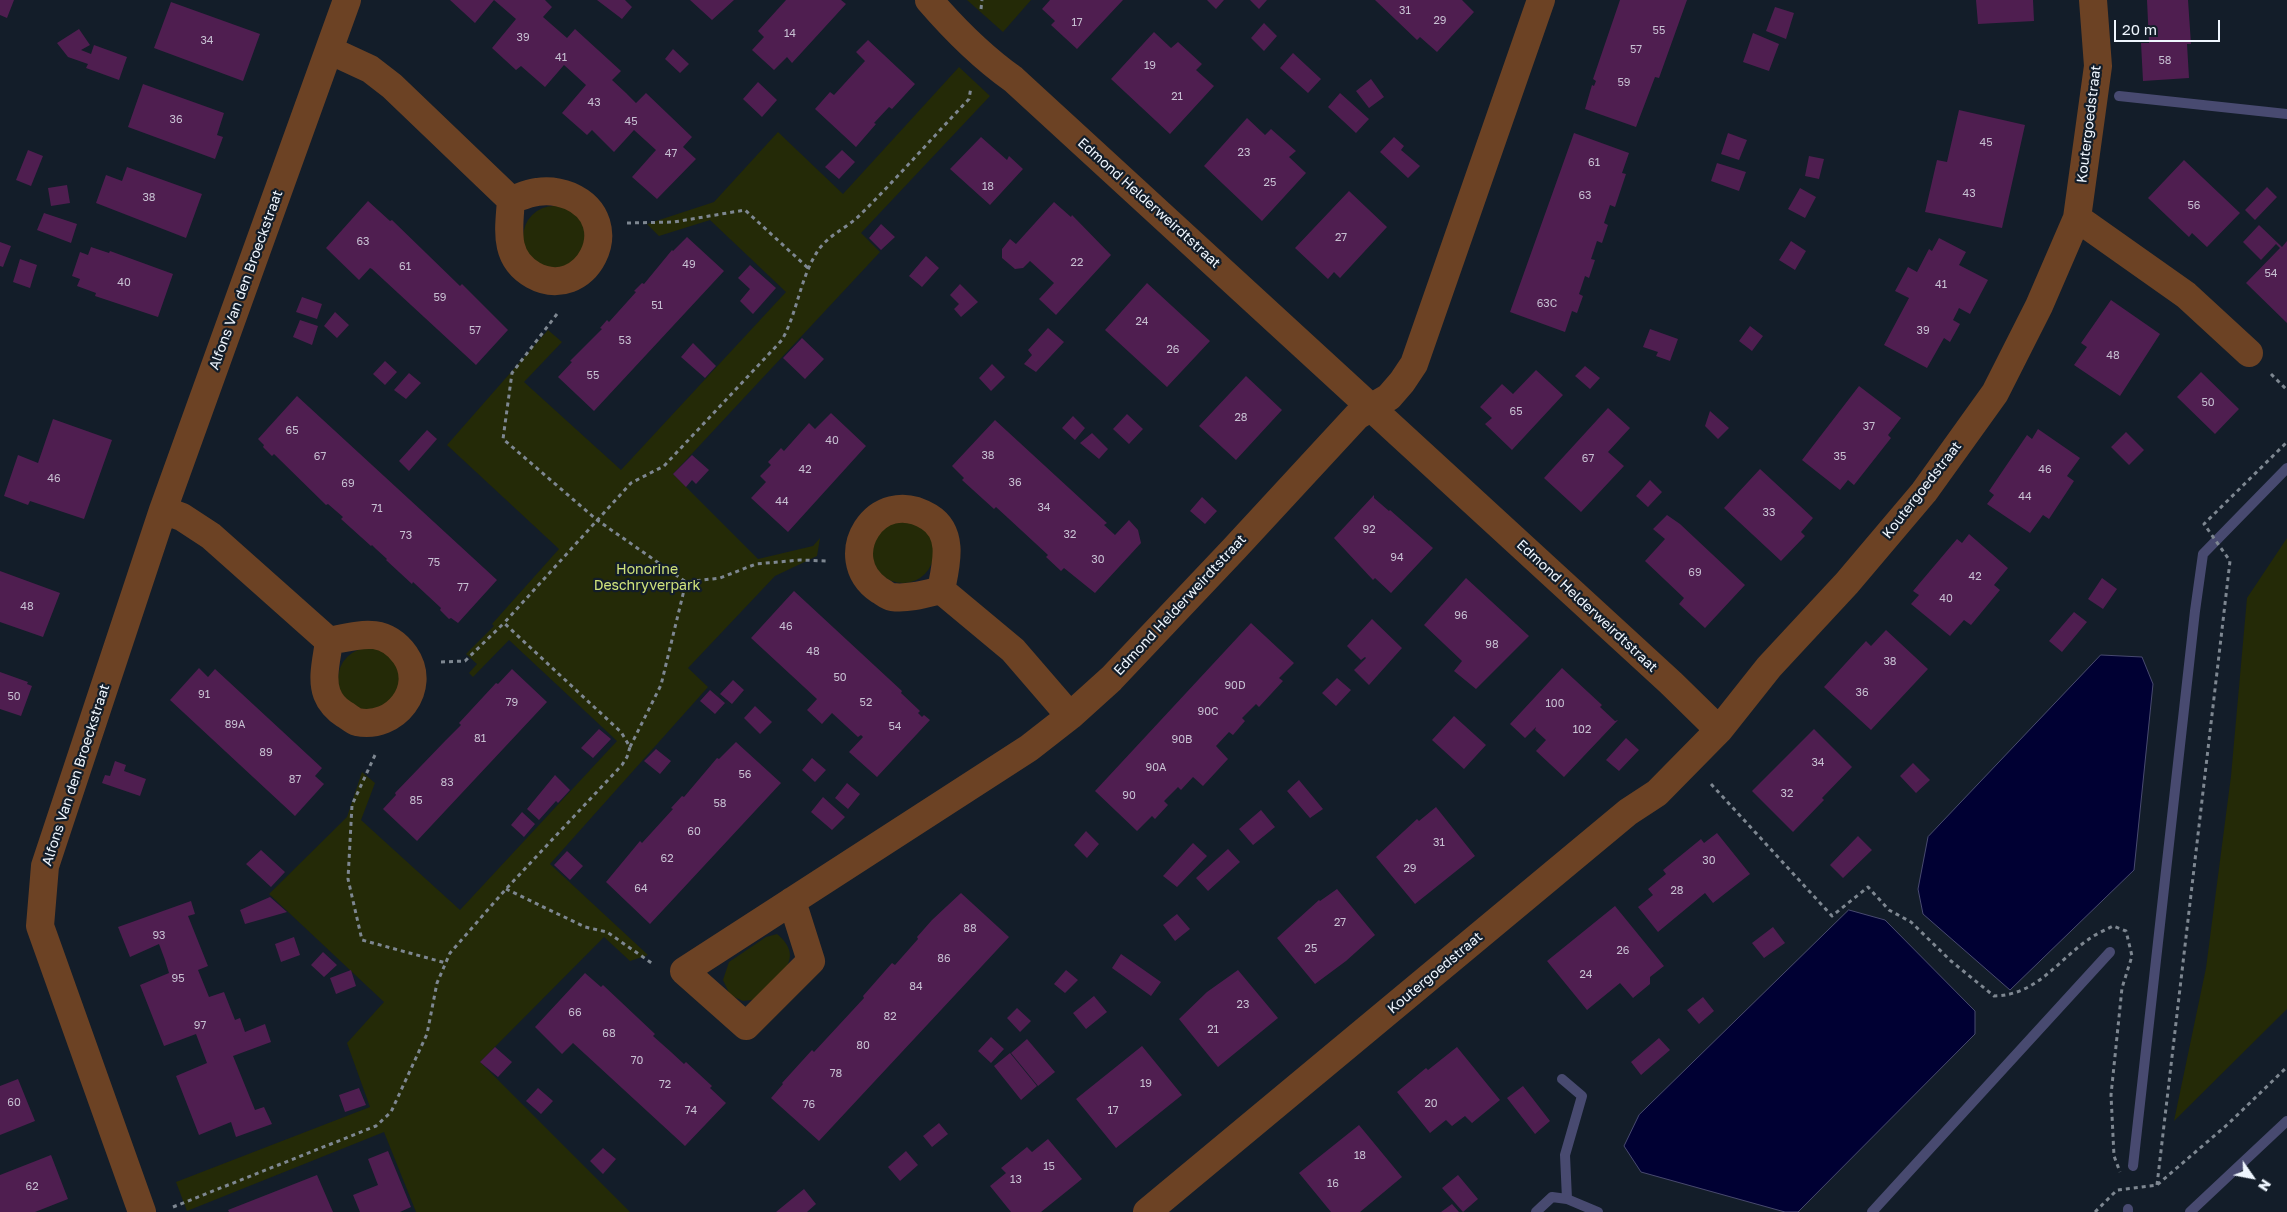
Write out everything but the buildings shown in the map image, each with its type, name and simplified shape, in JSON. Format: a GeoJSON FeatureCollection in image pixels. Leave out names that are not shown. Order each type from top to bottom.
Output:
{"type":"FeatureCollection","features":[{"type":"Feature","properties":{"kind":"street","name":"Alfons Van den Broeckstraat"},"geometry":{"type":"LineString","coordinates":[[142,1212],[40,926],[45,866],[164,510],[347,0]]}},
{"type":"Feature","properties":{"kind":"street","name":"Edmond Helderweirdtstraat"},"geometry":{"type":"LineString","coordinates":[[928,0],[949,24],[1014,79],[1371,406],[1671,683],[1719,730]]}},
{"type":"Feature","properties":{"kind":"street","name":"Edmond Helderweirdtstraat"},"geometry":{"type":"LineString","coordinates":[[684,971],[1029,748],[1070,716],[1111,679],[1357,416],[1389,397],[1414,364],[1541,0]]}},
{"type":"Feature","properties":{"kind":"street","name":"Koutergoedstraat"},"geometry":{"type":"LineString","coordinates":[[1147,1212],[1628,812],[1656,793],[1719,730],[1769,667],[1847,583],[1924,492],[1995,393],[2039,306],[2077,218],[2098,66],[2093,0]]}},
{"type":"Feature","properties":{"kind":"street"},"geometry":{"type":"LineString","coordinates":[[329,50],[370,69],[392,86],[511,200]]}},
{"type":"Feature","properties":{"kind":"street"},"geometry":{"type":"LineString","coordinates":[[537,191],[560,192],[584,202],[596,221],[599,243],[588,265],[568,280],[546,282],[526,271],[516,260],[508,242],[511,200],[537,191]]}},
{"type":"Feature","properties":{"kind":"street"},"geometry":{"type":"LineString","coordinates":[[2077,218],[2186,295],[2249,353]]}},
{"type":"Feature","properties":{"kind":"street"},"geometry":{"type":"LineString","coordinates":[[894,508],[917,510],[934,520],[946,538],[948,558],[941,590],[912,597],[890,597],[870,584],[859,562],[861,537],[877,516],[894,508]]}},
{"type":"Feature","properties":{"kind":"street"},"geometry":{"type":"LineString","coordinates":[[164,510],[182,517],[211,536],[329,641]]}},
{"type":"Feature","properties":{"kind":"street"},"geometry":{"type":"LineString","coordinates":[[941,590],[1013,650],[1070,716]]}},
{"type":"Feature","properties":{"kind":"street"},"geometry":{"type":"LineString","coordinates":[[378,634],[397,644],[410,663],[414,686],[403,707],[383,721],[356,722],[338,710],[327,695],[324,678],[329,641],[359,635],[378,634]]}},
{"type":"Feature","properties":{"kind":"street"},"geometry":{"type":"LineString","coordinates":[[684,971],[746,1026],[811,961],[792,901]]}},
{"type":"Feature","properties":{"kind":"path"},"geometry":{"type":"LineString","coordinates":[[410,663],[465,661],[504,623],[631,483],[664,466],[782,340],[790,325],[808,268],[832,235],[861,215],[969,99],[977,49]]}},
{"type":"Feature","properties":{"kind":"path"},"geometry":{"type":"LineString","coordinates":[[596,221],[624,223],[674,222],[745,210],[808,268]]}},
{"type":"Feature","properties":{"kind":"path"},"geometry":{"type":"LineString","coordinates":[[568,280],[559,312],[512,373],[503,440],[597,520],[686,582],[720,578],[756,564],[800,560],[859,562]]}},
{"type":"Feature","properties":{"kind":"path"},"geometry":{"type":"LineString","coordinates":[[2157,1185],[2230,561],[2204,524],[2287,442]]}},
{"type":"Feature","properties":{"kind":"path"},"geometry":{"type":"LineString","coordinates":[[169,1208],[376,1126],[391,1112],[427,1034],[436,982],[450,953],[506,889],[622,765],[627,757],[630,747],[661,685],[686,582]]}},
{"type":"Feature","properties":{"kind":"path"},"geometry":{"type":"LineString","coordinates":[[504,623],[621,732],[630,747]]}},
{"type":"Feature","properties":{"kind":"path"},"geometry":{"type":"LineString","coordinates":[[375,721],[375,754],[352,805],[348,879],[362,940],[446,963]]}},
{"type":"Feature","properties":{"kind":"path"},"geometry":{"type":"LineString","coordinates":[[1689,760],[1832,916],[1868,887],[1889,910],[1911,922],[1951,961],[1994,996],[2011,996],[2038,981],[2088,939],[2113,926],[2126,931],[2132,956],[2122,988],[2111,1095],[2114,1156],[2120,1172]]}},
{"type":"Feature","properties":{"kind":"path"},"geometry":{"type":"LineString","coordinates":[[506,889],[585,927],[607,932],[652,964],[684,971]]}},
{"type":"Feature","properties":{"kind":"path"},"geometry":{"type":"LineString","coordinates":[[2095,1212],[2117,1190],[2157,1185],[2228,1124],[2287,1067]]}},
{"type":"Feature","properties":{"kind":"green space"},"geometry":{"type":"Polygon","coordinates":[[[967,0],[1031,0],[1003,32],[967,0]]]}},
{"type":"Feature","properties":{"kind":"green space","name":"Honorine Deschryverpark"},"geometry":{"type":"Polygon","coordinates":[[[959,67],[990,96],[861,233],[880,252],[673,474],[758,559],[813,546],[820,538],[817,556],[775,576],[688,668],[708,687],[550,864],[648,955],[630,961],[604,937],[480,1062],[630,1212],[416,1212],[384,1132],[187,1211],[176,1182],[370,1107],[347,1043],[384,1002],[269,894],[347,817],[362,772],[375,783],[361,820],[460,910],[617,741],[509,640],[473,677],[469,673],[477,664],[466,654],[494,626],[492,624],[559,549],[447,445],[548,330],[562,342],[524,382],[621,470],[786,292],[710,220],[659,236],[647,224],[714,202],[778,132],[843,194],[959,67]]]}},
{"type":"Feature","properties":{"kind":"green space"},"geometry":{"type":"Polygon","coordinates":[[[554,206],[566,208],[576,215],[583,225],[585,237],[583,249],[576,259],[566,266],[554,268],[542,266],[532,259],[525,249],[523,237],[525,225],[532,215],[542,208],[554,206]]]}},
{"type":"Feature","properties":{"kind":"green space"},"geometry":{"type":"Polygon","coordinates":[[[903,521],[915,523],[925,530],[932,540],[934,552],[932,564],[925,574],[915,581],[903,583],[891,581],[881,574],[874,564],[872,552],[874,540],[881,530],[891,523],[903,521]]]}},
{"type":"Feature","properties":{"kind":"green space"},"geometry":{"type":"Polygon","coordinates":[[[2287,538],[2287,1009],[2174,1121],[2206,968],[2231,776],[2247,598],[2287,538]]]}},
{"type":"Feature","properties":{"kind":"green space"},"geometry":{"type":"Polygon","coordinates":[[[369,648],[381,651],[391,657],[397,667],[400,679],[397,691],[391,701],[381,707],[369,710],[357,707],[347,701],[341,691],[338,679],[341,667],[347,657],[357,651],[369,648]]]}},
{"type":"Feature","properties":{"kind":"green space"},"geometry":{"type":"Polygon","coordinates":[[[777,934],[786,943],[790,951],[786,967],[781,975],[759,999],[743,1001],[730,995],[723,980],[729,962],[766,937],[777,934]]]}},
{"type":"Feature","properties":{"kind":"shaded area"},"geometry":{"type":"Polygon","coordinates":[[[2101,655],[2142,657],[2153,684],[2134,870],[2010,990],[1923,914],[1918,889],[1928,837],[2101,655]]]}},
{"type":"Feature","properties":{"kind":"shaded area"},"geometry":{"type":"Polygon","coordinates":[[[1849,910],[1885,920],[1975,1011],[1975,1034],[1798,1212],[1785,1212],[1641,1172],[1624,1146],[1639,1115],[1849,910]]]}},
{"type":"Feature","properties":{"kind":"waterway"},"geometry":{"type":"LineString","coordinates":[[2119,96],[2287,114]]}},
{"type":"Feature","properties":{"kind":"waterway"},"geometry":{"type":"LineString","coordinates":[[2133,1166],[2203,554],[2287,468]]}},
{"type":"Feature","properties":{"kind":"waterway"},"geometry":{"type":"LineString","coordinates":[[1872,1212],[2110,952]]}},
{"type":"Feature","properties":{"kind":"waterway"},"geometry":{"type":"LineString","coordinates":[[1562,1079],[1582,1096],[1565,1155],[1567,1199]]}},
{"type":"Feature","properties":{"kind":"waterway"},"geometry":{"type":"LineString","coordinates":[[2190,1212],[2287,1121]]}},
{"type":"Feature","properties":{"kind":"waterway"},"geometry":{"type":"LineString","coordinates":[[1536,1212],[1552,1197],[1567,1199],[1598,1212]]}}]}
